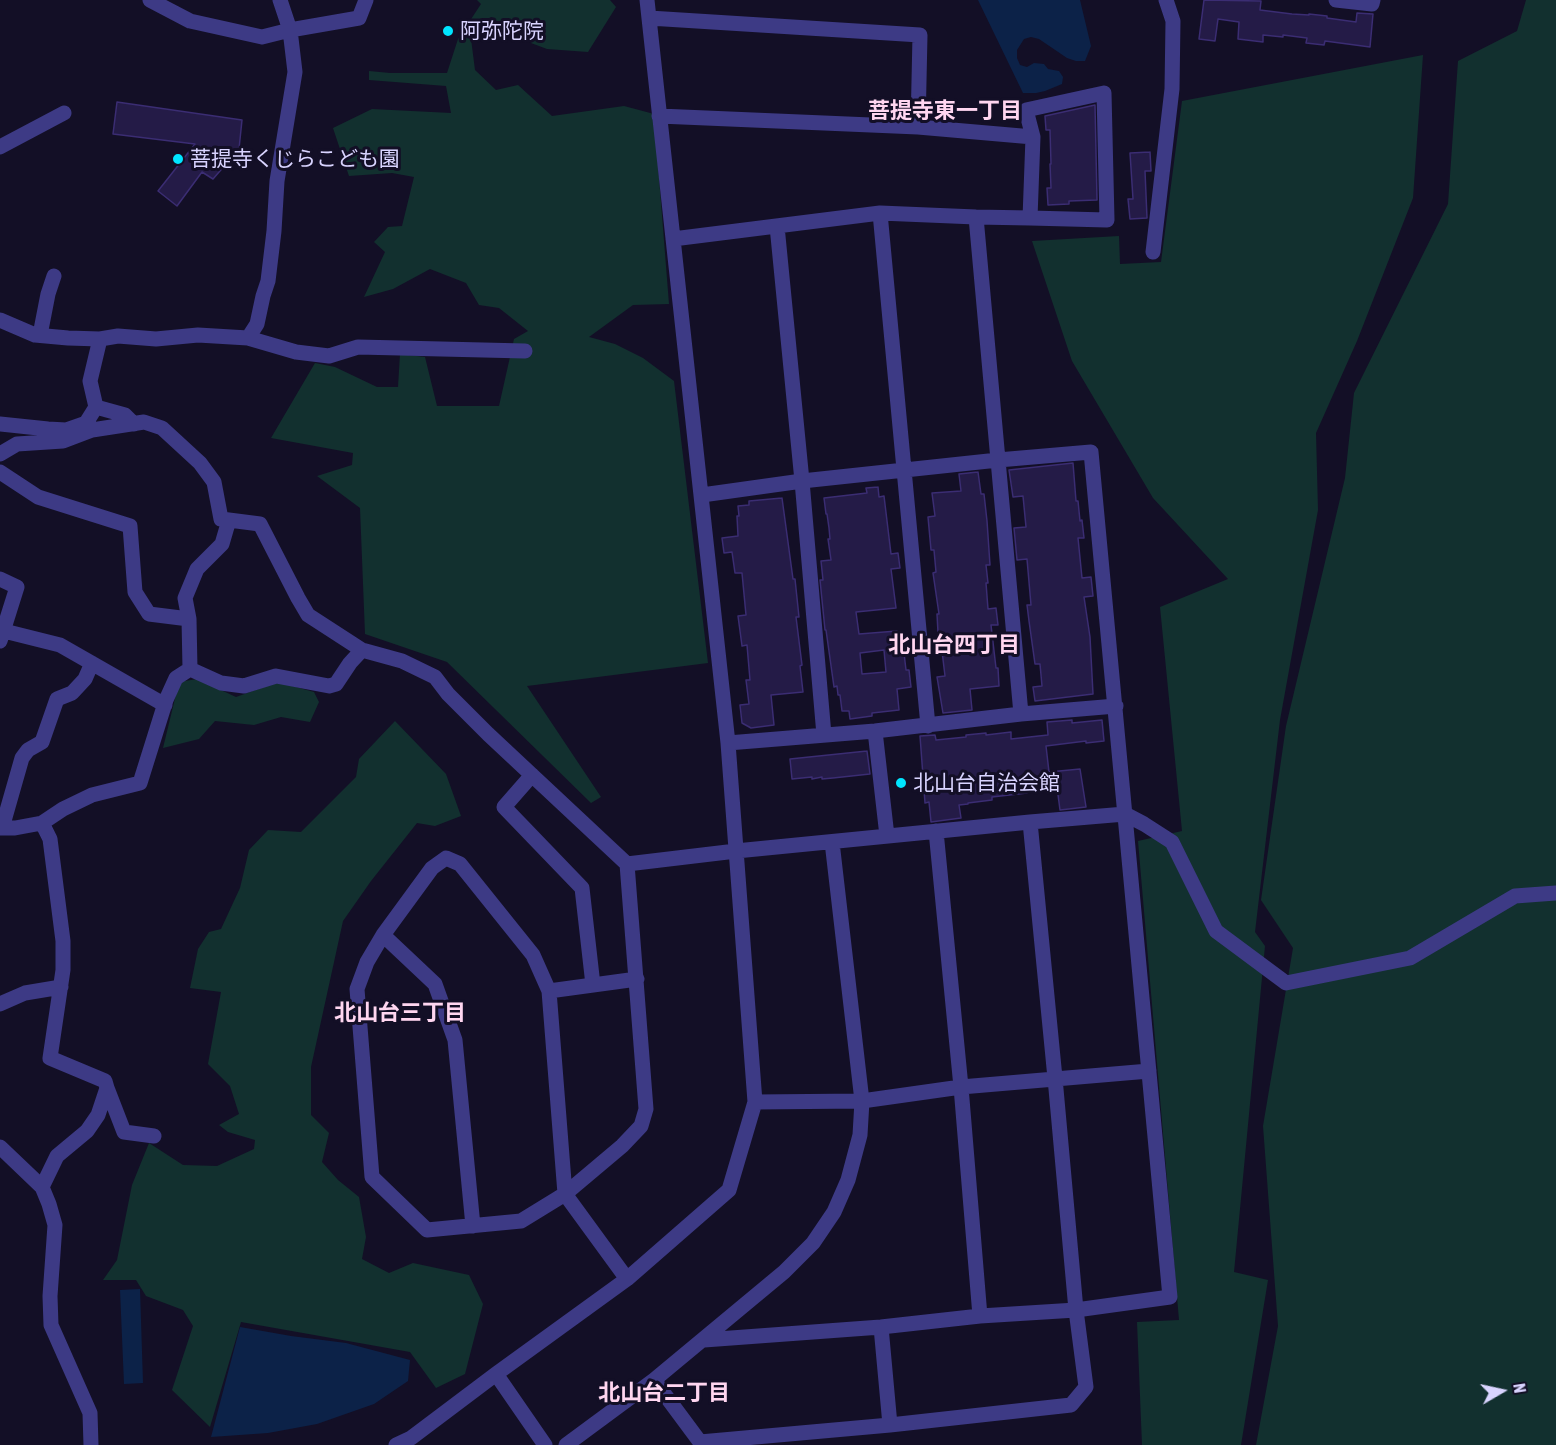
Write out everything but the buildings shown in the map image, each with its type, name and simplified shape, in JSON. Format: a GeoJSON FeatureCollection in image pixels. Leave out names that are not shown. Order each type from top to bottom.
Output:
{"type":"FeatureCollection","features":[{"type":"Feature","properties":{"kind":"street"},"geometry":{"type":"LineString","coordinates":[[150,0],[190,21],[262,37],[359,18],[366,0]]}},
{"type":"Feature","properties":{"kind":"street"},"geometry":{"type":"LineString","coordinates":[[248,338],[257,324],[268,281],[277,181],[295,72],[290,30],[280,0]]}},
{"type":"Feature","properties":{"kind":"street"},"geometry":{"type":"LineString","coordinates":[[396,1445],[414,1441],[496,1374],[627,1279],[729,1190],[755,1102],[728,743],[647,0]]}},
{"type":"Feature","properties":{"kind":"street"},"geometry":{"type":"LineString","coordinates":[[1153,252],[1172,89],[1173,21],[1166,0]]}},
{"type":"Feature","properties":{"kind":"street"},"geometry":{"type":"LineString","coordinates":[[1336,0],[1372,4],[1372,0]]}},
{"type":"Feature","properties":{"kind":"street"},"geometry":{"type":"LineString","coordinates":[[649,18],[920,35],[918,127]]}},
{"type":"Feature","properties":{"kind":"street"},"geometry":{"type":"LineString","coordinates":[[673,239],[880,213],[1030,219],[1107,220],[1104,93],[1026,110],[1033,137],[1030,219]]}},
{"type":"Feature","properties":{"kind":"street"},"geometry":{"type":"LineString","coordinates":[[0,147],[64,113]]}},
{"type":"Feature","properties":{"kind":"street"},"geometry":{"type":"LineString","coordinates":[[659,117],[918,127],[1033,137]]}},
{"type":"Feature","properties":{"kind":"street"},"geometry":{"type":"LineString","coordinates":[[880,213],[928,726]]}},
{"type":"Feature","properties":{"kind":"street"},"geometry":{"type":"LineString","coordinates":[[976,217],[1021,714]]}},
{"type":"Feature","properties":{"kind":"street"},"geometry":{"type":"LineString","coordinates":[[777,226],[824,735]]}},
{"type":"Feature","properties":{"kind":"street"},"geometry":{"type":"LineString","coordinates":[[40,335],[54,276]]}},
{"type":"Feature","properties":{"kind":"street"},"geometry":{"type":"LineString","coordinates":[[0,320],[35,335],[100,339],[118,336],[156,339],[198,335],[248,338],[296,352],[329,356],[358,346],[525,351]]}},
{"type":"Feature","properties":{"kind":"street"},"geometry":{"type":"LineString","coordinates":[[0,424],[66,430],[86,423],[96,407],[90,381],[100,339]]}},
{"type":"Feature","properties":{"kind":"street"},"geometry":{"type":"LineString","coordinates":[[96,407],[125,415],[134,424]]}},
{"type":"Feature","properties":{"kind":"street"},"geometry":{"type":"LineString","coordinates":[[0,454],[17,444],[63,441],[92,430],[144,422],[162,428],[200,463],[214,482],[221,519],[261,524],[308,615],[362,650],[402,661],[435,677],[448,694],[627,864],[646,1108],[641,1126],[622,1146],[565,1194],[522,1221],[428,1230],[372,1177],[357,989],[367,962],[383,935],[432,868],[447,858],[460,864],[533,955],[549,991],[565,1194],[627,1279]]}},
{"type":"Feature","properties":{"kind":"street"},"geometry":{"type":"LineString","coordinates":[[702,495],[802,481],[1091,452],[1170,1297],[1076,1310],[704,1340]]}},
{"type":"Feature","properties":{"kind":"street"},"geometry":{"type":"LineString","coordinates":[[0,472],[38,496],[130,525],[135,592],[150,614],[189,619]]}},
{"type":"Feature","properties":{"kind":"street"},"geometry":{"type":"LineString","coordinates":[[190,669],[189,619],[185,598],[197,569],[222,544],[229,520]]}},
{"type":"Feature","properties":{"kind":"street"},"geometry":{"type":"LineString","coordinates":[[0,579],[17,587],[2,636],[60,645],[165,705]]}},
{"type":"Feature","properties":{"kind":"street"},"geometry":{"type":"LineString","coordinates":[[190,669],[221,683],[244,686],[276,676],[329,686],[336,684],[362,650]]}},
{"type":"Feature","properties":{"kind":"street"},"geometry":{"type":"LineString","coordinates":[[92,663],[85,679],[72,693],[57,699],[42,742],[28,750],[22,758],[1,828],[42,823],[63,809],[92,795],[140,783],[176,678],[190,669]]}},
{"type":"Feature","properties":{"kind":"street"},"geometry":{"type":"LineString","coordinates":[[728,743],[928,726],[1021,714],[1116,706]]}},
{"type":"Feature","properties":{"kind":"street"},"geometry":{"type":"LineString","coordinates":[[875,731],[887,836]]}},
{"type":"Feature","properties":{"kind":"street"},"geometry":{"type":"LineString","coordinates":[[532,775],[504,807],[582,888],[593,985]]}},
{"type":"Feature","properties":{"kind":"street"},"geometry":{"type":"LineString","coordinates":[[627,864],[736,850],[1125,814],[1172,842],[1216,931],[1286,983],[1410,958],[1515,896],[1556,893]]}},
{"type":"Feature","properties":{"kind":"street"},"geometry":{"type":"LineString","coordinates":[[654,1380],[700,1442],[890,1425],[1071,1405],[1086,1387],[1076,1310],[1030,822]]}},
{"type":"Feature","properties":{"kind":"street"},"geometry":{"type":"LineString","coordinates":[[42,823],[50,839],[63,941],[63,970],[50,1058],[105,1081],[124,1132],[154,1136]]}},
{"type":"Feature","properties":{"kind":"street"},"geometry":{"type":"LineString","coordinates":[[936,831],[980,1316]]}},
{"type":"Feature","properties":{"kind":"street"},"geometry":{"type":"LineString","coordinates":[[566,1445],[654,1380],[784,1272],[813,1243],[834,1212],[848,1180],[860,1135],[862,1101],[832,842]]}},
{"type":"Feature","properties":{"kind":"street"},"geometry":{"type":"LineString","coordinates":[[383,935],[435,984],[455,1040],[473,1226]]}},
{"type":"Feature","properties":{"kind":"street"},"geometry":{"type":"LineString","coordinates":[[549,991],[637,980]]}},
{"type":"Feature","properties":{"kind":"street"},"geometry":{"type":"LineString","coordinates":[[0,1004],[25,993],[61,987]]}},
{"type":"Feature","properties":{"kind":"street"},"geometry":{"type":"LineString","coordinates":[[755,1102],[862,1101],[961,1087],[1149,1071]]}},
{"type":"Feature","properties":{"kind":"street"},"geometry":{"type":"LineString","coordinates":[[42,1187],[57,1156],[87,1131],[98,1115],[107,1088]]}},
{"type":"Feature","properties":{"kind":"street"},"geometry":{"type":"LineString","coordinates":[[0,1147],[42,1187],[50,1204],[54,1225],[50,1296],[51,1325],[90,1413],[91,1445]]}},
{"type":"Feature","properties":{"kind":"street"},"geometry":{"type":"LineString","coordinates":[[881,1327],[890,1425]]}},
{"type":"Feature","properties":{"kind":"street"},"geometry":{"type":"LineString","coordinates":[[496,1374],[545,1445]]}},
{"type":"Feature","properties":{"kind":"green space"},"geometry":{"type":"Polygon","coordinates":[[[477,0],[610,0],[616,7],[588,52],[547,49],[507,34],[470,31],[475,70],[496,90],[518,85],[552,116],[624,106],[654,114],[669,304],[633,305],[589,337],[615,344],[643,358],[674,381],[708,663],[527,686],[601,797],[591,803],[447,662],[365,634],[360,508],[317,476],[352,465],[353,453],[271,438],[315,363],[335,367],[377,387],[398,387],[400,354],[425,357],[437,406],[499,406],[514,339],[528,331],[499,308],[479,305],[466,283],[430,269],[393,289],[364,297],[385,252],[374,242],[388,227],[402,226],[414,177],[392,173],[349,176],[333,128],[372,109],[451,113],[446,86],[369,80],[369,71],[447,73],[458,39],[481,4],[477,0]]]}},
{"type":"Feature","properties":{"kind":"green space"},"geometry":{"type":"Polygon","coordinates":[[[1526,0],[1556,0],[1556,1445],[1256,1445],[1278,1326],[1263,1126],[1293,948],[1261,900],[1286,726],[1345,478],[1354,393],[1448,204],[1458,61],[1517,31],[1526,0]]]}},
{"type":"Feature","properties":{"kind":"green space"},"geometry":{"type":"Polygon","coordinates":[[[1423,55],[1413,198],[1357,341],[1316,433],[1318,510],[1280,720],[1255,932],[1265,946],[1234,1272],[1268,1280],[1241,1445],[1142,1445],[1137,1322],[1179,1320],[1138,841],[1182,831],[1160,607],[1228,579],[1153,498],[1072,361],[1032,241],[1119,236],[1120,264],[1161,262],[1182,101],[1423,55]]]}},
{"type":"Feature","properties":{"kind":"green space"},"geometry":{"type":"Polygon","coordinates":[[[197,679],[236,697],[278,682],[314,692],[319,702],[310,722],[281,717],[254,725],[215,721],[199,739],[163,748],[179,682],[197,679]]]}},
{"type":"Feature","properties":{"kind":"green space"},"geometry":{"type":"Polygon","coordinates":[[[395,721],[446,774],[461,816],[435,826],[417,823],[343,921],[311,1067],[311,1115],[329,1133],[322,1162],[338,1180],[359,1197],[366,1237],[362,1259],[389,1273],[413,1263],[469,1275],[483,1304],[465,1374],[436,1388],[410,1352],[241,1322],[210,1427],[172,1390],[193,1326],[183,1310],[146,1296],[136,1280],[103,1280],[117,1260],[132,1185],[149,1143],[183,1165],[217,1166],[254,1149],[255,1140],[228,1132],[219,1125],[239,1114],[230,1086],[208,1064],[221,992],[190,988],[198,949],[209,932],[221,929],[240,888],[249,850],[268,830],[301,832],[356,777],[359,759],[395,721]]]}},
{"type":"Feature","properties":{"kind":"water"},"geometry":{"type":"Polygon","coordinates":[[[978,0],[1080,0],[1091,46],[1085,61],[1067,58],[1039,39],[1031,37],[1024,39],[1017,50],[1020,65],[1027,67],[1034,63],[1044,64],[1048,69],[1059,71],[1063,77],[1062,84],[1045,91],[1023,93],[978,0]]]}},
{"type":"Feature","properties":{"kind":"water"},"geometry":{"type":"Polygon","coordinates":[[[140,1289],[143,1383],[124,1384],[120,1290],[140,1289]]]}},
{"type":"Feature","properties":{"kind":"water"},"geometry":{"type":"Polygon","coordinates":[[[240,1327],[346,1343],[410,1360],[408,1381],[374,1404],[317,1424],[268,1433],[211,1437],[240,1327]]]}},
{"type":"Feature","properties":{"kind":"place","name":"阿弥陀院"},"geometry":{"type":"Point","coordinates":[448,31]}},
{"type":"Feature","properties":{"kind":"place","name":"菩提寺くじらこども園"},"geometry":{"type":"Point","coordinates":[178,159]}},
{"type":"Feature","properties":{"kind":"place","name":"北山台自治会館"},"geometry":{"type":"Point","coordinates":[901,783]}},
{"type":"Feature","properties":{"kind":"district","name":"菩提寺東一丁目"},"geometry":{"type":"Point","coordinates":[945,111]}},
{"type":"Feature","properties":{"kind":"district","name":"北山台四丁目"},"geometry":{"type":"Point","coordinates":[954,645]}},
{"type":"Feature","properties":{"kind":"district","name":"北山台三丁目"},"geometry":{"type":"Point","coordinates":[400,1013]}},
{"type":"Feature","properties":{"kind":"district","name":"北山台二丁目"},"geometry":{"type":"Point","coordinates":[664,1393]}}]}
